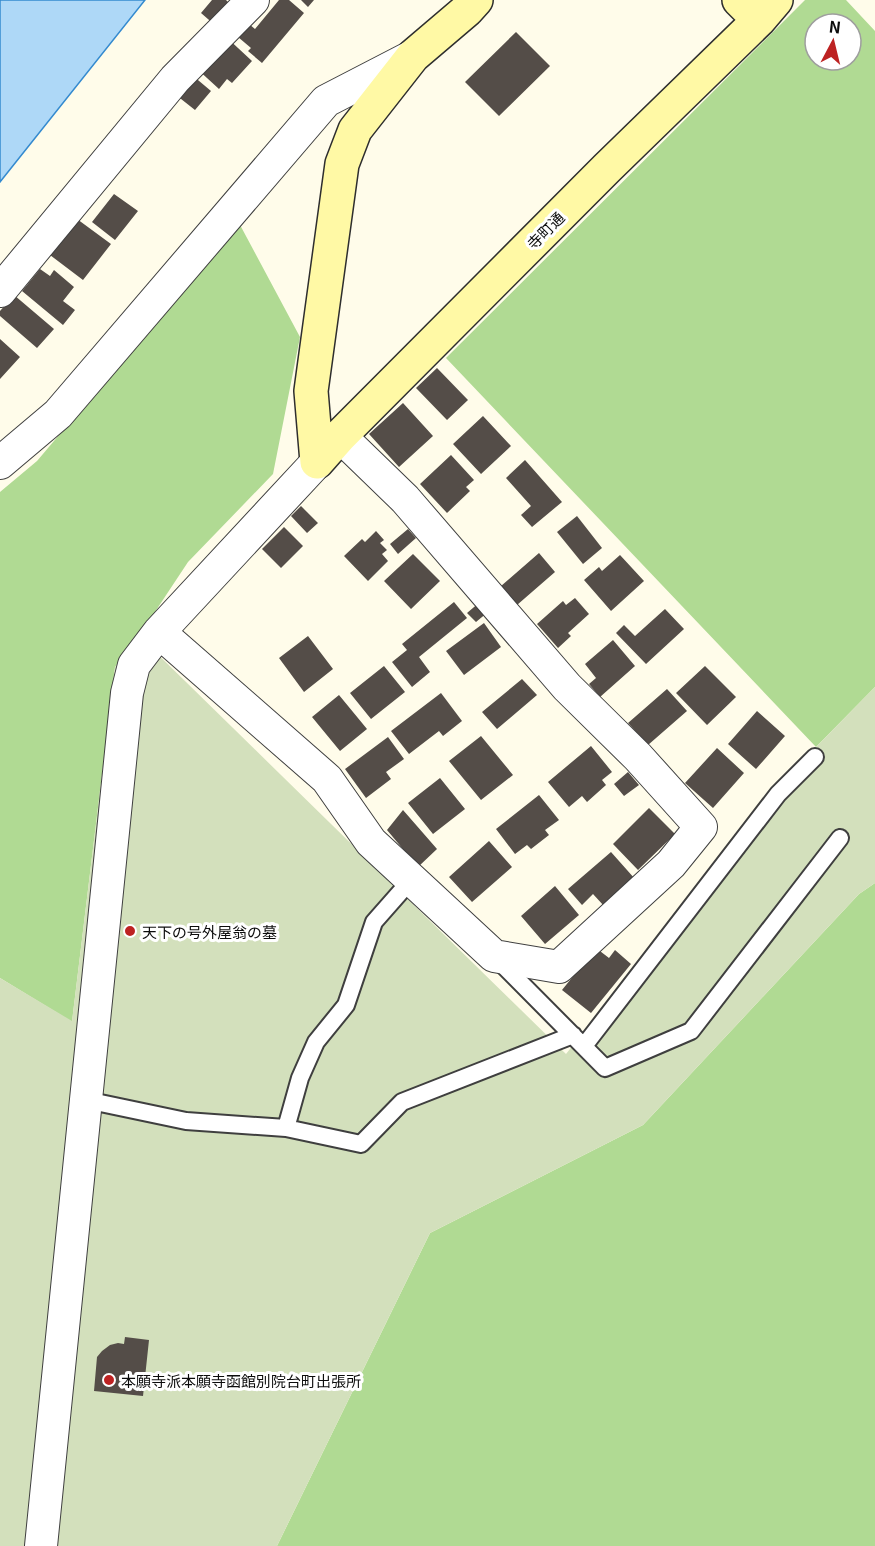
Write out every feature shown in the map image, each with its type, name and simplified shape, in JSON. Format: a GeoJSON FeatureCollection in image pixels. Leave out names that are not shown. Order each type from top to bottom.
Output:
{"type":"FeatureCollection","features":[{"type":"Feature","properties":{"kind":"street"},"geometry":{"type":"LineString","coordinates":[[0,291],[175,78],[253,0]]}},
{"type":"Feature","properties":{"kind":"street"},"geometry":{"type":"LineString","coordinates":[[41,1546],[127,693],[134,665],[159,632],[317,462],[311,391],[342,164],[355,130],[413,56],[476,0]]}},
{"type":"Feature","properties":{"kind":"street","name":"寺町通"},"geometry":{"type":"LineString","coordinates":[[317,462],[340,436],[607,168],[758,7]]}},
{"type":"Feature","properties":{"kind":"street"},"geometry":{"type":"LineString","coordinates":[[0,463],[58,414],[326,101],[413,56]]}},
{"type":"Feature","properties":{"kind":"street"},"geometry":{"type":"LineString","coordinates":[[159,632],[327,780],[371,842],[494,956],[559,967],[671,864],[701,827],[638,757],[567,687],[405,499],[340,436]]}},
{"type":"Feature","properties":{"kind":"lane"},"geometry":{"type":"LineString","coordinates":[[86,1100],[186,1121],[286,1128],[361,1144],[402,1102],[578,1040],[778,794],[815,757]]}},
{"type":"Feature","properties":{"kind":"lane"},"geometry":{"type":"LineString","coordinates":[[494,956],[605,1068],[691,1031],[840,838]]}},
{"type":"Feature","properties":{"kind":"lane"},"geometry":{"type":"LineString","coordinates":[[286,1128],[300,1078],[316,1042],[346,1005],[374,922],[411,880]]}},
{"type":"Feature","properties":{"kind":"green space"},"geometry":{"type":"Polygon","coordinates":[[[805,0],[846,0],[857,12],[803,12],[803,72],[863,72],[863,18],[875,31],[875,687],[816,747],[446,358],[805,0]]]}},
{"type":"Feature","properties":{"kind":"green space"},"geometry":{"type":"Polygon","coordinates":[[[239,223],[300,337],[273,474],[188,562],[139,636],[115,667],[72,1022],[0,978],[0,492],[37,461],[239,223]]]}},
{"type":"Feature","properties":{"kind":"green space"},"geometry":{"type":"Polygon","coordinates":[[[139,636],[566,1054],[770,796],[875,687],[875,883],[859,894],[643,1125],[430,1233],[277,1546],[0,1546],[0,978],[72,1021],[115,667],[139,636]]]}},
{"type":"Feature","properties":{"kind":"green space"},"geometry":{"type":"Polygon","coordinates":[[[875,883],[875,1546],[277,1546],[430,1233],[643,1125],[859,894],[875,883]]]}},
{"type":"Feature","properties":{"kind":"water"},"geometry":{"type":"Polygon","coordinates":[[[0,0],[145,0],[0,182],[0,0]]]}},
{"type":"Feature","properties":{"kind":"building"},"geometry":{"type":"Polygon","coordinates":[[[212,0],[226,0],[233,7],[216,26],[201,13],[212,0]]]}},
{"type":"Feature","properties":{"kind":"building"},"geometry":{"type":"Polygon","coordinates":[[[279,0],[289,0],[304,13],[262,63],[248,51],[251,48],[238,37],[249,24],[255,29],[279,0]]]}},
{"type":"Feature","properties":{"kind":"building"},"geometry":{"type":"Polygon","coordinates":[[[301,0],[314,0],[308,7],[301,0]]]}},
{"type":"Feature","properties":{"kind":"building"},"geometry":{"type":"Polygon","coordinates":[[[516,32],[550,66],[499,116],[465,82],[516,32]]]}},
{"type":"Feature","properties":{"kind":"building"},"geometry":{"type":"Polygon","coordinates":[[[224,35],[252,61],[232,83],[227,79],[219,89],[195,67],[224,35]]]}},
{"type":"Feature","properties":{"kind":"building"},"geometry":{"type":"Polygon","coordinates":[[[192,75],[211,91],[195,110],[176,95],[192,75]]]}},
{"type":"Feature","properties":{"kind":"building"},"geometry":{"type":"Polygon","coordinates":[[[114,194],[138,211],[115,240],[92,222],[114,194]]]}},
{"type":"Feature","properties":{"kind":"building"},"geometry":{"type":"Polygon","coordinates":[[[77,219],[111,244],[83,280],[50,255],[77,219]]]}},
{"type":"Feature","properties":{"kind":"building"},"geometry":{"type":"Polygon","coordinates":[[[40,269],[50,276],[54,270],[74,287],[63,301],[75,310],[63,325],[22,291],[40,269]]]}},
{"type":"Feature","properties":{"kind":"building"},"geometry":{"type":"Polygon","coordinates":[[[14,295],[54,329],[37,348],[0,316],[0,311],[14,295]]]}},
{"type":"Feature","properties":{"kind":"building"},"geometry":{"type":"Polygon","coordinates":[[[0,339],[20,357],[0,379],[0,339]]]}},
{"type":"Feature","properties":{"kind":"building"},"geometry":{"type":"Polygon","coordinates":[[[437,368],[468,400],[447,420],[416,388],[437,368]]]}},
{"type":"Feature","properties":{"kind":"building"},"geometry":{"type":"Polygon","coordinates":[[[403,403],[433,436],[399,467],[369,434],[403,403]]]}},
{"type":"Feature","properties":{"kind":"building"},"geometry":{"type":"Polygon","coordinates":[[[483,416],[511,446],[481,474],[453,444],[483,416]]]}},
{"type":"Feature","properties":{"kind":"building"},"geometry":{"type":"Polygon","coordinates":[[[451,455],[474,480],[466,487],[470,491],[447,513],[420,484],[451,455]]]}},
{"type":"Feature","properties":{"kind":"building"},"geometry":{"type":"Polygon","coordinates":[[[525,460],[562,502],[532,527],[521,515],[531,506],[506,478],[525,460]]]}},
{"type":"Feature","properties":{"kind":"building"},"geometry":{"type":"Polygon","coordinates":[[[301,506],[318,523],[307,533],[291,516],[301,506]]]}},
{"type":"Feature","properties":{"kind":"building"},"geometry":{"type":"Polygon","coordinates":[[[577,516],[602,548],[583,564],[557,532],[577,516]]]}},
{"type":"Feature","properties":{"kind":"building"},"geometry":{"type":"Polygon","coordinates":[[[284,527],[303,546],[281,568],[262,549],[284,527]]]}},
{"type":"Feature","properties":{"kind":"building"},"geometry":{"type":"Polygon","coordinates":[[[408,529],[416,538],[398,554],[390,544],[408,529]]]}},
{"type":"Feature","properties":{"kind":"building"},"geometry":{"type":"Polygon","coordinates":[[[376,531],[384,540],[380,543],[387,550],[382,554],[388,561],[368,581],[344,556],[362,539],[365,542],[376,531]]]}},
{"type":"Feature","properties":{"kind":"building"},"geometry":{"type":"Polygon","coordinates":[[[539,553],[555,572],[517,605],[501,586],[539,553]]]}},
{"type":"Feature","properties":{"kind":"building"},"geometry":{"type":"Polygon","coordinates":[[[413,554],[440,581],[411,609],[384,581],[413,554]]]}},
{"type":"Feature","properties":{"kind":"building"},"geometry":{"type":"Polygon","coordinates":[[[620,555],[644,581],[611,611],[584,580],[599,567],[602,571],[620,555]]]}},
{"type":"Feature","properties":{"kind":"building"},"geometry":{"type":"Polygon","coordinates":[[[575,598],[589,614],[568,633],[571,636],[558,648],[537,624],[563,601],[566,605],[575,598]]]}},
{"type":"Feature","properties":{"kind":"building"},"geometry":{"type":"Polygon","coordinates":[[[454,602],[467,618],[419,657],[430,672],[412,687],[392,662],[407,650],[402,644],[454,602]]]}},
{"type":"Feature","properties":{"kind":"building"},"geometry":{"type":"Polygon","coordinates":[[[480,602],[488,612],[476,622],[467,613],[480,602]]]}},
{"type":"Feature","properties":{"kind":"building"},"geometry":{"type":"Polygon","coordinates":[[[665,609],[684,629],[646,664],[616,633],[624,625],[635,636],[665,609]]]}},
{"type":"Feature","properties":{"kind":"building"},"geometry":{"type":"Polygon","coordinates":[[[484,623],[501,647],[464,675],[446,651],[484,623]]]}},
{"type":"Feature","properties":{"kind":"building"},"geometry":{"type":"Polygon","coordinates":[[[308,636],[333,669],[304,692],[279,658],[308,636]]]}},
{"type":"Feature","properties":{"kind":"building"},"geometry":{"type":"Polygon","coordinates":[[[613,640],[635,666],[600,697],[589,684],[596,678],[585,664],[613,640]]]}},
{"type":"Feature","properties":{"kind":"building"},"geometry":{"type":"Polygon","coordinates":[[[384,666],[405,692],[371,719],[350,693],[384,666]]]}},
{"type":"Feature","properties":{"kind":"building"},"geometry":{"type":"Polygon","coordinates":[[[705,666],[736,697],[707,725],[676,693],[705,666]]]}},
{"type":"Feature","properties":{"kind":"building"},"geometry":{"type":"Polygon","coordinates":[[[522,679],[537,695],[497,729],[482,712],[522,679]]]}},
{"type":"Feature","properties":{"kind":"building"},"geometry":{"type":"Polygon","coordinates":[[[667,689],[687,711],[648,745],[628,723],[667,689]]]}},
{"type":"Feature","properties":{"kind":"building"},"geometry":{"type":"Polygon","coordinates":[[[441,693],[462,721],[443,736],[439,731],[409,754],[391,731],[441,693]]]}},
{"type":"Feature","properties":{"kind":"building"},"geometry":{"type":"Polygon","coordinates":[[[339,695],[367,729],[340,751],[312,717],[339,695]]]}},
{"type":"Feature","properties":{"kind":"building"},"geometry":{"type":"Polygon","coordinates":[[[757,711],[785,736],[756,769],[728,744],[757,711]]]}},
{"type":"Feature","properties":{"kind":"building"},"geometry":{"type":"Polygon","coordinates":[[[481,736],[513,775],[481,800],[449,761],[481,736]]]}},
{"type":"Feature","properties":{"kind":"building"},"geometry":{"type":"Polygon","coordinates":[[[388,737],[404,759],[386,772],[391,779],[366,798],[345,769],[388,737]]]}},
{"type":"Feature","properties":{"kind":"building"},"geometry":{"type":"Polygon","coordinates":[[[591,746],[612,772],[602,780],[606,785],[587,802],[582,796],[569,807],[548,782],[591,746]]]}},
{"type":"Feature","properties":{"kind":"building"},"geometry":{"type":"Polygon","coordinates":[[[717,748],[744,773],[713,808],[685,783],[717,748]]]}},
{"type":"Feature","properties":{"kind":"building"},"geometry":{"type":"Polygon","coordinates":[[[628,772],[639,785],[624,796],[614,784],[628,772]]]}},
{"type":"Feature","properties":{"kind":"building"},"geometry":{"type":"Polygon","coordinates":[[[440,778],[465,809],[433,834],[408,803],[440,778]]]}},
{"type":"Feature","properties":{"kind":"building"},"geometry":{"type":"Polygon","coordinates":[[[539,795],[559,820],[545,830],[549,835],[531,849],[527,845],[515,854],[496,829],[539,795]]]}},
{"type":"Feature","properties":{"kind":"building"},"geometry":{"type":"Polygon","coordinates":[[[649,808],[675,834],[638,870],[613,844],[649,808]]]}},
{"type":"Feature","properties":{"kind":"building"},"geometry":{"type":"Polygon","coordinates":[[[403,810],[437,849],[418,867],[387,830],[403,810]]]}},
{"type":"Feature","properties":{"kind":"building"},"geometry":{"type":"Polygon","coordinates":[[[489,841],[512,867],[472,902],[449,877],[489,841]]]}},
{"type":"Feature","properties":{"kind":"building"},"geometry":{"type":"Polygon","coordinates":[[[611,852],[635,879],[604,906],[593,894],[582,905],[568,889],[611,852]]]}},
{"type":"Feature","properties":{"kind":"building"},"geometry":{"type":"Polygon","coordinates":[[[555,886],[579,915],[545,944],[521,916],[555,886]]]}},
{"type":"Feature","properties":{"kind":"building"},"geometry":{"type":"Polygon","coordinates":[[[596,948],[609,958],[615,950],[631,964],[591,1013],[562,990],[596,948]]]}},
{"type":"Feature","properties":{"kind":"building"},"geometry":{"type":"Polygon","coordinates":[[[125,1337],[149,1340],[143,1396],[94,1391],[97,1357],[110,1345],[124,1344],[125,1337]]]}},
{"type":"Feature","properties":{"kind":"place","name":"天下の号外屋翁の墓"},"geometry":{"type":"Point","coordinates":[130,931]}},
{"type":"Feature","properties":{"kind":"place","name":"本願寺派本願寺函館別院台町出張所"},"geometry":{"type":"Point","coordinates":[109,1380]}}]}
